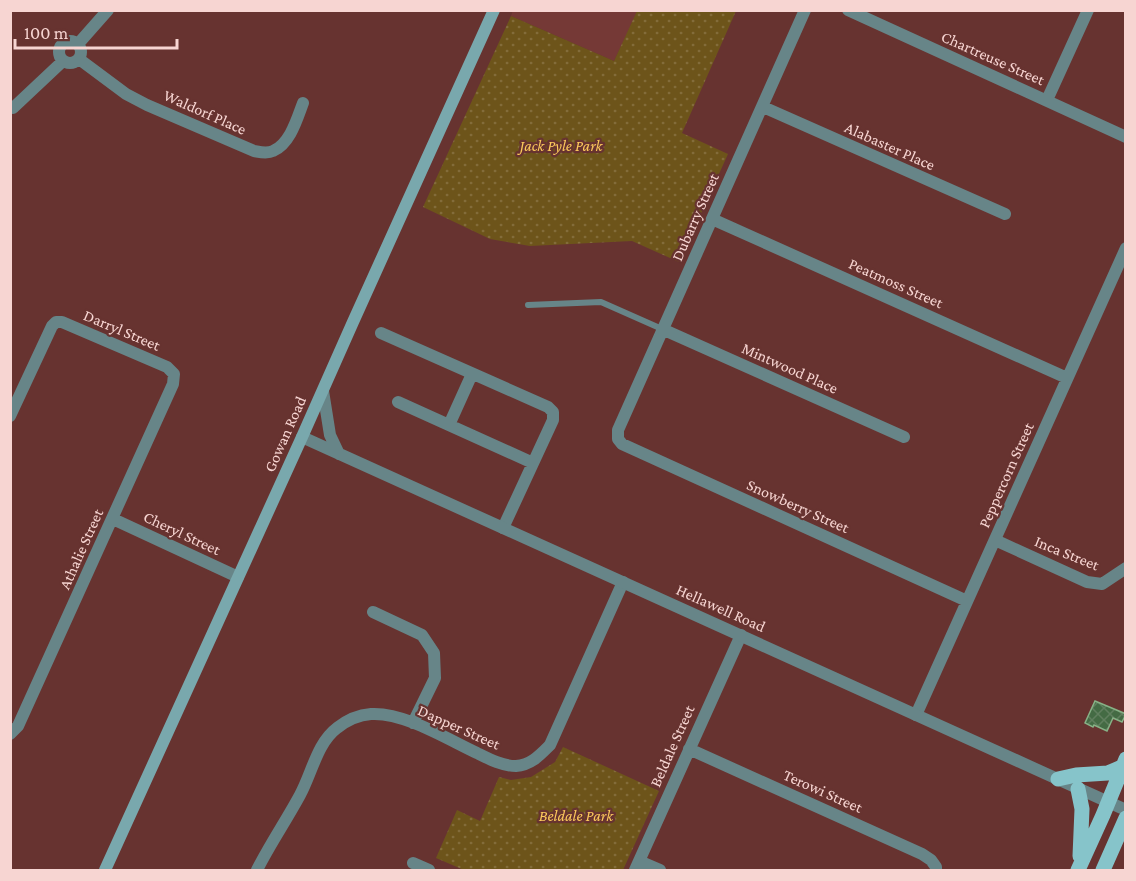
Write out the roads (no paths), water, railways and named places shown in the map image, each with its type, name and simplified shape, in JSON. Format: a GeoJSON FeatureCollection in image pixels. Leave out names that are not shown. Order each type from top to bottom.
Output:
{"type":"FeatureCollection","features":[{"type":"Feature","properties":{"kind":"main road","name":"Gowan Road"},"geometry":{"type":"LineString","coordinates":[[105,870],[494,10]]}},
{"type":"Feature","properties":{"kind":"main road"},"geometry":{"type":"LineString","coordinates":[[1058,779],[1076,774],[1108,773],[1124,763]]}},
{"type":"Feature","properties":{"kind":"main road"},"geometry":{"type":"LineString","coordinates":[[1078,869],[1124,763]]}},
{"type":"Feature","properties":{"kind":"main road"},"geometry":{"type":"LineString","coordinates":[[1078,789],[1082,818],[1078,869]]}},
{"type":"Feature","properties":{"kind":"main road"},"geometry":{"type":"LineString","coordinates":[[1105,865],[1125,818]]}},
{"type":"Feature","properties":{"kind":"main road"},"geometry":{"type":"LineString","coordinates":[[1105,865],[1125,840]]}},
{"type":"Feature","properties":{"kind":"street"},"geometry":{"type":"LineString","coordinates":[[78,44],[108,10]]}},
{"type":"Feature","properties":{"kind":"street","name":"Dubarry Street"},"geometry":{"type":"LineString","coordinates":[[618,439],[618,430],[662,329],[805,10]]}},
{"type":"Feature","properties":{"kind":"street","name":"Chartreuse Street"},"geometry":{"type":"LineString","coordinates":[[848,10],[1125,136]]}},
{"type":"Feature","properties":{"kind":"street"},"geometry":{"type":"LineString","coordinates":[[1047,100],[1088,10]]}},
{"type":"Feature","properties":{"kind":"street"},"geometry":{"type":"LineString","coordinates":[[70,41],[78,44],[81,52],[79,59],[72,63],[63,61],[59,53],[62,45],[70,41]]}},
{"type":"Feature","properties":{"kind":"street","name":"Waldorf Place"},"geometry":{"type":"LineString","coordinates":[[79,59],[126,94],[147,105],[254,151],[264,153],[274,151],[285,143],[303,103]]}},
{"type":"Feature","properties":{"kind":"street"},"geometry":{"type":"LineString","coordinates":[[13,108],[63,61]]}},
{"type":"Feature","properties":{"kind":"street","name":"Alabaster Place"},"geometry":{"type":"LineString","coordinates":[[763,107],[1005,214]]}},
{"type":"Feature","properties":{"kind":"street","name":"Peatmoss Street"},"geometry":{"type":"LineString","coordinates":[[712,219],[1067,378]]}},
{"type":"Feature","properties":{"kind":"street","name":"Peppercorn Street"},"geometry":{"type":"LineString","coordinates":[[916,715],[1125,248]]}},
{"type":"Feature","properties":{"kind":"street","name":"Darryl Street"},"geometry":{"type":"LineString","coordinates":[[10,416],[51,326],[56,322],[62,322],[157,363],[174,374]]}},
{"type":"Feature","properties":{"kind":"street","name":"Mintwood Place"},"geometry":{"type":"LineString","coordinates":[[662,329],[904,437]]}},
{"type":"Feature","properties":{"kind":"street"},"geometry":{"type":"LineString","coordinates":[[381,333],[548,407],[553,412],[554,420],[503,528]]}},
{"type":"Feature","properties":{"kind":"street","name":"Athalie Street"},"geometry":{"type":"LineString","coordinates":[[10,734],[18,726],[113,519],[173,384],[174,374]]}},
{"type":"Feature","properties":{"kind":"street"},"geometry":{"type":"LineString","coordinates":[[449,425],[472,374]]}},
{"type":"Feature","properties":{"kind":"street"},"geometry":{"type":"LineString","coordinates":[[323,391],[330,435],[339,454]]}},
{"type":"Feature","properties":{"kind":"street"},"geometry":{"type":"LineString","coordinates":[[398,402],[534,463]]}},
{"type":"Feature","properties":{"kind":"street","name":"Hellawell Road"},"geometry":{"type":"LineString","coordinates":[[302,437],[1125,810]]}},
{"type":"Feature","properties":{"kind":"street","name":"Snowberry Street"},"geometry":{"type":"LineString","coordinates":[[618,439],[622,444],[967,601]]}},
{"type":"Feature","properties":{"kind":"street","name":"Cheryl Street"},"geometry":{"type":"LineString","coordinates":[[113,519],[238,577]]}},
{"type":"Feature","properties":{"kind":"street","name":"Inca Street"},"geometry":{"type":"LineString","coordinates":[[995,540],[1087,582],[1102,584],[1125,568]]}},
{"type":"Feature","properties":{"kind":"street","name":"Dapper Street"},"geometry":{"type":"LineString","coordinates":[[257,870],[301,794],[324,742],[336,729],[354,717],[371,714],[394,717],[413,723],[497,763],[516,766],[536,759],[550,745],[623,582]]}},
{"type":"Feature","properties":{"kind":"street"},"geometry":{"type":"LineString","coordinates":[[373,612],[422,635],[434,653],[435,678],[413,723]]}},
{"type":"Feature","properties":{"kind":"street","name":"Beldale Street"},"geometry":{"type":"LineString","coordinates":[[637,866],[741,635]]}},
{"type":"Feature","properties":{"kind":"street","name":"Terowi Street"},"geometry":{"type":"LineString","coordinates":[[689,749],[922,854],[932,860],[936,870]]}},
{"type":"Feature","properties":{"kind":"street"},"geometry":{"type":"LineString","coordinates":[[413,863],[429,870]]}},
{"type":"Feature","properties":{"kind":"street"},"geometry":{"type":"LineString","coordinates":[[637,866],[660,870]]}},
{"type":"Feature","properties":{"kind":"lane"},"geometry":{"type":"LineString","coordinates":[[528,305],[601,302],[662,329]]}},
{"type":"Feature","properties":{"kind":"park label","name":"Jack Pyle Park"},"geometry":{"type":"Point","coordinates":[561,145]}},
{"type":"Feature","properties":{"kind":"park label","name":"Beldale Park"},"geometry":{"type":"Point","coordinates":[576,815]}}]}
